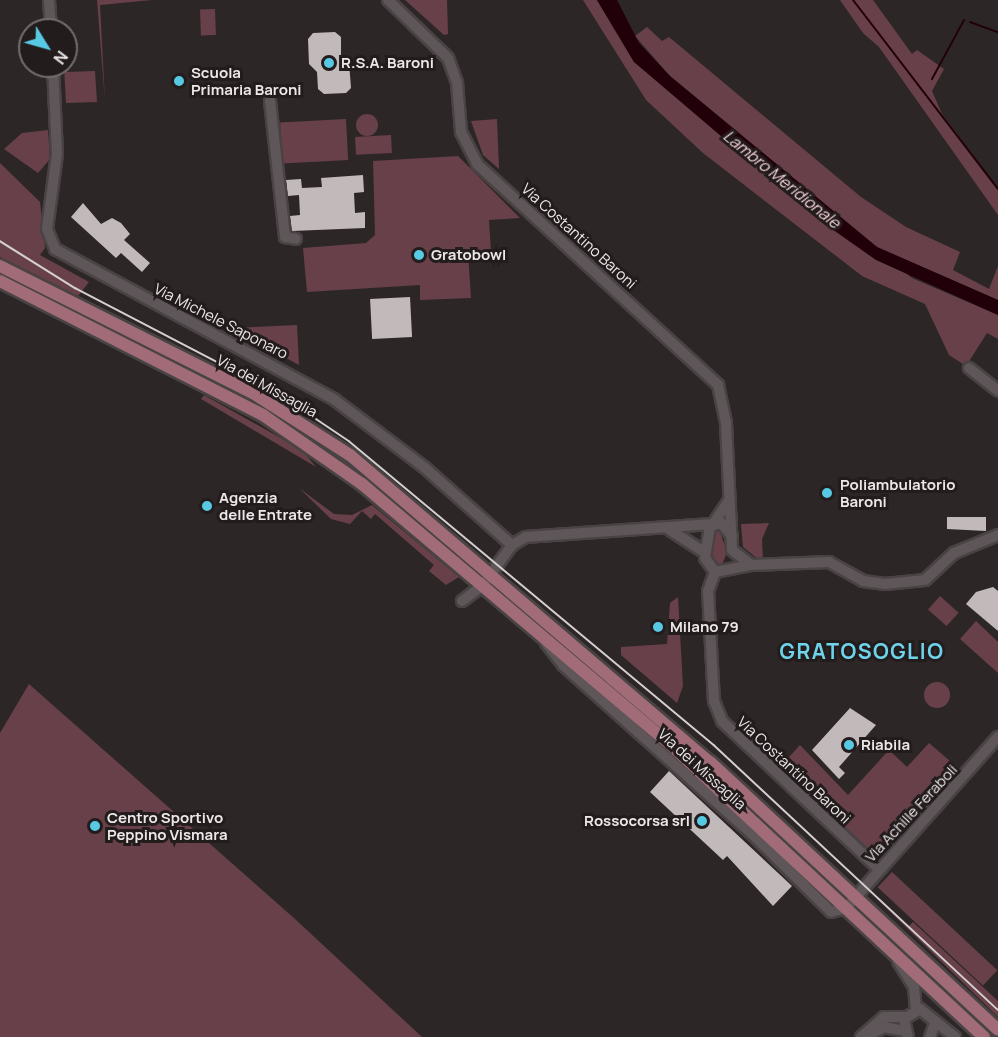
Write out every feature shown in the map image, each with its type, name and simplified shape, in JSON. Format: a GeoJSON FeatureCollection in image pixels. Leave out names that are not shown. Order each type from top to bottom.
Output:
{"type":"FeatureCollection","features":[{"type":"Feature","properties":{"kind":"main road","name":"Via dei Missaglia"},"geometry":{"type":"LineString","coordinates":[[0,266],[300,420],[350,455],[710,762],[998,1030]]}},
{"type":"Feature","properties":{"kind":"main road","name":"Via dei Missaglia"},"geometry":{"type":"LineString","coordinates":[[0,281],[262,415],[362,484],[542,638],[760,835],[846,908],[984,1037]]}},
{"type":"Feature","properties":{"kind":"street"},"geometry":{"type":"LineString","coordinates":[[49,0],[50,18]]}},
{"type":"Feature","properties":{"kind":"street","name":"Via Costantino Baroni"},"geometry":{"type":"LineString","coordinates":[[388,0],[448,58],[457,83],[461,132],[477,164],[718,385],[725,416],[732,536],[732,550],[727,570]]}},
{"type":"Feature","properties":{"kind":"street","name":"Via Michele Saponaro"},"geometry":{"type":"LineString","coordinates":[[54,78],[57,154],[47,233],[55,249],[335,400],[424,467],[512,545]]}},
{"type":"Feature","properties":{"kind":"street"},"geometry":{"type":"LineString","coordinates":[[270,100],[285,237],[296,239]]}},
{"type":"Feature","properties":{"kind":"street"},"geometry":{"type":"LineString","coordinates":[[969,368],[998,391]]}},
{"type":"Feature","properties":{"kind":"street"},"geometry":{"type":"LineString","coordinates":[[729,500],[712,524],[704,552],[707,565],[715,572],[751,565],[829,562],[866,582],[921,581],[954,553],[995,540]]}},
{"type":"Feature","properties":{"kind":"street"},"geometry":{"type":"LineString","coordinates":[[462,601],[491,576],[512,545],[526,537],[670,530],[721,523],[732,536]]}},
{"type":"Feature","properties":{"kind":"street"},"geometry":{"type":"LineString","coordinates":[[670,530],[704,552]]}},
{"type":"Feature","properties":{"kind":"street"},"geometry":{"type":"LineString","coordinates":[[732,550],[751,565]]}},
{"type":"Feature","properties":{"kind":"street","name":"Via Costantino Baroni"},"geometry":{"type":"LineString","coordinates":[[715,572],[708,591],[714,701],[722,722],[886,867]]}},
{"type":"Feature","properties":{"kind":"street","name":"Via Achille Feraboli"},"geometry":{"type":"LineString","coordinates":[[846,908],[886,867],[998,737]]}},
{"type":"Feature","properties":{"kind":"street"},"geometry":{"type":"LineString","coordinates":[[760,835],[784,832]]}},
{"type":"Feature","properties":{"kind":"street"},"geometry":{"type":"LineString","coordinates":[[893,953],[914,987],[916,1009]]}},
{"type":"Feature","properties":{"kind":"street"},"geometry":{"type":"LineString","coordinates":[[863,1037],[884,1017],[904,1017],[916,1009],[927,1011],[935,1023],[950,1035]]}},
{"type":"Feature","properties":{"kind":"street"},"geometry":{"type":"LineString","coordinates":[[863,1037],[884,1027],[906,1034],[904,1017]]}},
{"type":"Feature","properties":{"kind":"street"},"geometry":{"type":"LineString","coordinates":[[935,1023],[931,1036],[950,1035]]}},
{"type":"Feature","properties":{"kind":"shaded area"},"geometry":{"type":"Polygon","coordinates":[[[97,0],[152,0],[100,5],[105,101],[97,0]]]}},
{"type":"Feature","properties":{"kind":"shaded area"},"geometry":{"type":"Polygon","coordinates":[[[405,0],[447,0],[448,34],[444,35],[405,0]]]}},
{"type":"Feature","properties":{"kind":"shaded area"},"geometry":{"type":"Polygon","coordinates":[[[583,0],[597,0],[634,62],[912,278],[998,315],[998,339],[987,333],[966,366],[949,355],[925,304],[862,276],[703,153],[646,100],[583,0]]]}},
{"type":"Feature","properties":{"kind":"shaded area"},"geometry":{"type":"Polygon","coordinates":[[[840,0],[873,0],[912,54],[917,50],[944,69],[932,91],[942,114],[998,189],[998,215],[879,47],[863,33],[840,0]]]}},
{"type":"Feature","properties":{"kind":"shaded area"},"geometry":{"type":"Polygon","coordinates":[[[215,9],[216,35],[201,36],[200,10],[215,9]]]}},
{"type":"Feature","properties":{"kind":"shaded area"},"geometry":{"type":"Polygon","coordinates":[[[647,27],[662,41],[669,37],[861,197],[906,227],[960,252],[953,270],[989,289],[998,266],[998,300],[877,247],[670,76],[635,36],[647,27]]]}},
{"type":"Feature","properties":{"kind":"shaded area"},"geometry":{"type":"Polygon","coordinates":[[[95,71],[97,102],[66,103],[65,78],[78,78],[78,72],[95,71]]]}},
{"type":"Feature","properties":{"kind":"shaded area"},"geometry":{"type":"Polygon","coordinates":[[[367,114],[375,117],[378,125],[375,133],[367,136],[359,133],[356,125],[359,117],[367,114]]]}},
{"type":"Feature","properties":{"kind":"shaded area"},"geometry":{"type":"Polygon","coordinates":[[[346,119],[348,160],[282,163],[280,122],[346,119]]]}},
{"type":"Feature","properties":{"kind":"shaded area"},"geometry":{"type":"Polygon","coordinates":[[[497,119],[499,169],[483,155],[471,121],[497,119]]]}},
{"type":"Feature","properties":{"kind":"shaded area"},"geometry":{"type":"Polygon","coordinates":[[[48,130],[50,159],[38,173],[4,149],[22,133],[48,130]]]}},
{"type":"Feature","properties":{"kind":"shaded area"},"geometry":{"type":"Polygon","coordinates":[[[391,135],[392,153],[356,155],[355,137],[391,135]]]}},
{"type":"Feature","properties":{"kind":"shaded area"},"geometry":{"type":"Polygon","coordinates":[[[458,156],[520,218],[489,220],[491,252],[468,253],[471,298],[420,300],[420,285],[307,292],[303,248],[366,243],[375,235],[373,161],[458,156]]]}},
{"type":"Feature","properties":{"kind":"shaded area"},"geometry":{"type":"Polygon","coordinates":[[[0,163],[40,202],[45,248],[40,255],[89,282],[78,296],[0,257],[0,163]]]}},
{"type":"Feature","properties":{"kind":"shaded area"},"geometry":{"type":"Polygon","coordinates":[[[297,325],[299,365],[233,329],[235,328],[297,325]]]}},
{"type":"Feature","properties":{"kind":"shaded area"},"geometry":{"type":"Polygon","coordinates":[[[204,395],[302,450],[316,467],[201,399],[204,395]]]}},
{"type":"Feature","properties":{"kind":"shaded area"},"geometry":{"type":"Polygon","coordinates":[[[299,488],[334,514],[352,515],[372,505],[459,577],[446,585],[429,571],[434,565],[375,514],[371,519],[362,511],[350,524],[331,519],[299,488]]]}},
{"type":"Feature","properties":{"kind":"shaded area"},"geometry":{"type":"Polygon","coordinates":[[[769,523],[762,539],[763,560],[759,560],[743,547],[741,524],[769,523]]]}},
{"type":"Feature","properties":{"kind":"shaded area"},"geometry":{"type":"Polygon","coordinates":[[[719,529],[727,552],[720,570],[709,560],[713,530],[719,529]]]}},
{"type":"Feature","properties":{"kind":"shaded area"},"geometry":{"type":"Polygon","coordinates":[[[940,596],[959,613],[947,626],[928,609],[940,596]]]}},
{"type":"Feature","properties":{"kind":"shaded area"},"geometry":{"type":"Polygon","coordinates":[[[678,597],[683,686],[677,703],[621,655],[621,647],[667,644],[670,603],[678,597]]]}},
{"type":"Feature","properties":{"kind":"shaded area"},"geometry":{"type":"Polygon","coordinates":[[[976,621],[998,642],[998,673],[960,639],[976,621]]]}},
{"type":"Feature","properties":{"kind":"shaded area"},"geometry":{"type":"Polygon","coordinates":[[[937,682],[946,686],[950,695],[946,704],[937,708],[928,704],[924,695],[928,686],[937,682]]]}},
{"type":"Feature","properties":{"kind":"shaded area","name":"Centro Sportivo Peppino Vismara"},"geometry":{"type":"Polygon","coordinates":[[[29,684],[295,919],[422,1037],[0,1037],[0,733],[29,684]]]}},
{"type":"Feature","properties":{"kind":"shaded area"},"geometry":{"type":"Polygon","coordinates":[[[929,743],[957,767],[876,856],[780,767],[800,745],[848,795],[889,750],[907,767],[929,743]]]}},
{"type":"Feature","properties":{"kind":"shaded area"},"geometry":{"type":"Polygon","coordinates":[[[892,872],[997,970],[983,986],[878,887],[892,872]]]}},
{"type":"Feature","properties":{"kind":"shaded area"},"geometry":{"type":"Polygon","coordinates":[[[873,895],[908,927],[913,922],[998,1001],[998,1017],[873,895]]]}},
{"type":"Feature","properties":{"kind":"shaded area"},"geometry":{"type":"Polygon","coordinates":[[[870,919],[997,1037],[989,1037],[867,923],[870,919]]]}},
{"type":"Feature","properties":{"kind":"water","name":"Lambro Meridionale"},"geometry":{"type":"Polygon","coordinates":[[[597,0],[617,0],[639,43],[670,76],[877,247],[998,300],[998,315],[876,260],[822,222],[634,62],[597,0]]]}},
{"type":"Feature","properties":{"kind":"building","name":"R.S.A. Baroni"},"geometry":{"type":"Polygon","coordinates":[[[335,32],[341,37],[341,56],[349,62],[351,88],[346,93],[324,94],[318,89],[317,72],[309,64],[308,39],[313,33],[335,32]]]}},
{"type":"Feature","properties":{"kind":"building"},"geometry":{"type":"Polygon","coordinates":[[[363,175],[364,192],[354,193],[355,213],[365,212],[365,228],[292,231],[290,216],[300,215],[299,195],[288,196],[286,180],[301,179],[302,188],[322,187],[321,178],[363,175]]]}},
{"type":"Feature","properties":{"kind":"building"},"geometry":{"type":"Polygon","coordinates":[[[83,203],[101,224],[112,218],[121,223],[130,234],[124,240],[150,263],[142,272],[121,253],[116,258],[71,217],[83,203]]]}},
{"type":"Feature","properties":{"kind":"building"},"geometry":{"type":"Polygon","coordinates":[[[410,297],[412,337],[372,339],[370,299],[410,297]]]}},
{"type":"Feature","properties":{"kind":"building"},"geometry":{"type":"Polygon","coordinates":[[[947,517],[986,517],[986,531],[947,529],[947,517]]]}},
{"type":"Feature","properties":{"kind":"building"},"geometry":{"type":"Polygon","coordinates":[[[993,587],[998,591],[998,631],[966,604],[976,592],[993,587]]]}},
{"type":"Feature","properties":{"kind":"building","name":"Riabila"},"geometry":{"type":"Polygon","coordinates":[[[850,708],[876,725],[839,767],[845,773],[839,779],[812,750],[850,708]]]}},
{"type":"Feature","properties":{"kind":"building","name":"Rossocorsa srl"},"geometry":{"type":"Polygon","coordinates":[[[669,771],[792,886],[773,906],[727,856],[723,860],[650,792],[669,771]]]}},
{"type":"Feature","properties":{"kind":"waterway"},"geometry":{"type":"LineString","coordinates":[[853,0],[998,189]]}},
{"type":"Feature","properties":{"kind":"waterway"},"geometry":{"type":"LineString","coordinates":[[932,79],[964,20]]}},
{"type":"Feature","properties":{"kind":"waterway"},"geometry":{"type":"LineString","coordinates":[[970,22],[998,32]]}},
{"type":"Feature","properties":{"kind":"tram line"},"geometry":{"type":"LineString","coordinates":[[0,241],[75,288],[279,394],[349,441],[714,745],[998,1010]]}},
{"type":"Feature","properties":{"kind":"place","name":"R.S.A. Baroni"},"geometry":{"type":"Point","coordinates":[329,63]}},
{"type":"Feature","properties":{"kind":"place","name":"Scuola Primaria Baroni"},"geometry":{"type":"Point","coordinates":[179,81]}},
{"type":"Feature","properties":{"kind":"place","name":"Gratobowl"},"geometry":{"type":"Point","coordinates":[419,255]}},
{"type":"Feature","properties":{"kind":"place","name":"Poliambulatorio Baroni"},"geometry":{"type":"Point","coordinates":[827,493]}},
{"type":"Feature","properties":{"kind":"place","name":"Agenzia delle Entrate"},"geometry":{"type":"Point","coordinates":[207,506]}},
{"type":"Feature","properties":{"kind":"place","name":"Milano 79"},"geometry":{"type":"Point","coordinates":[658,627]}},
{"type":"Feature","properties":{"kind":"place","name":"Riabila"},"geometry":{"type":"Point","coordinates":[849,745]}},
{"type":"Feature","properties":{"kind":"place","name":"Rossocorsa srl"},"geometry":{"type":"Point","coordinates":[702,821]}},
{"type":"Feature","properties":{"kind":"place","name":"Centro Sportivo Peppino Vismara"},"geometry":{"type":"Point","coordinates":[95,826]}},
{"type":"Feature","properties":{"kind":"district","name":"GRATOSOGLIO"},"geometry":{"type":"Point","coordinates":[862,651]}}]}
